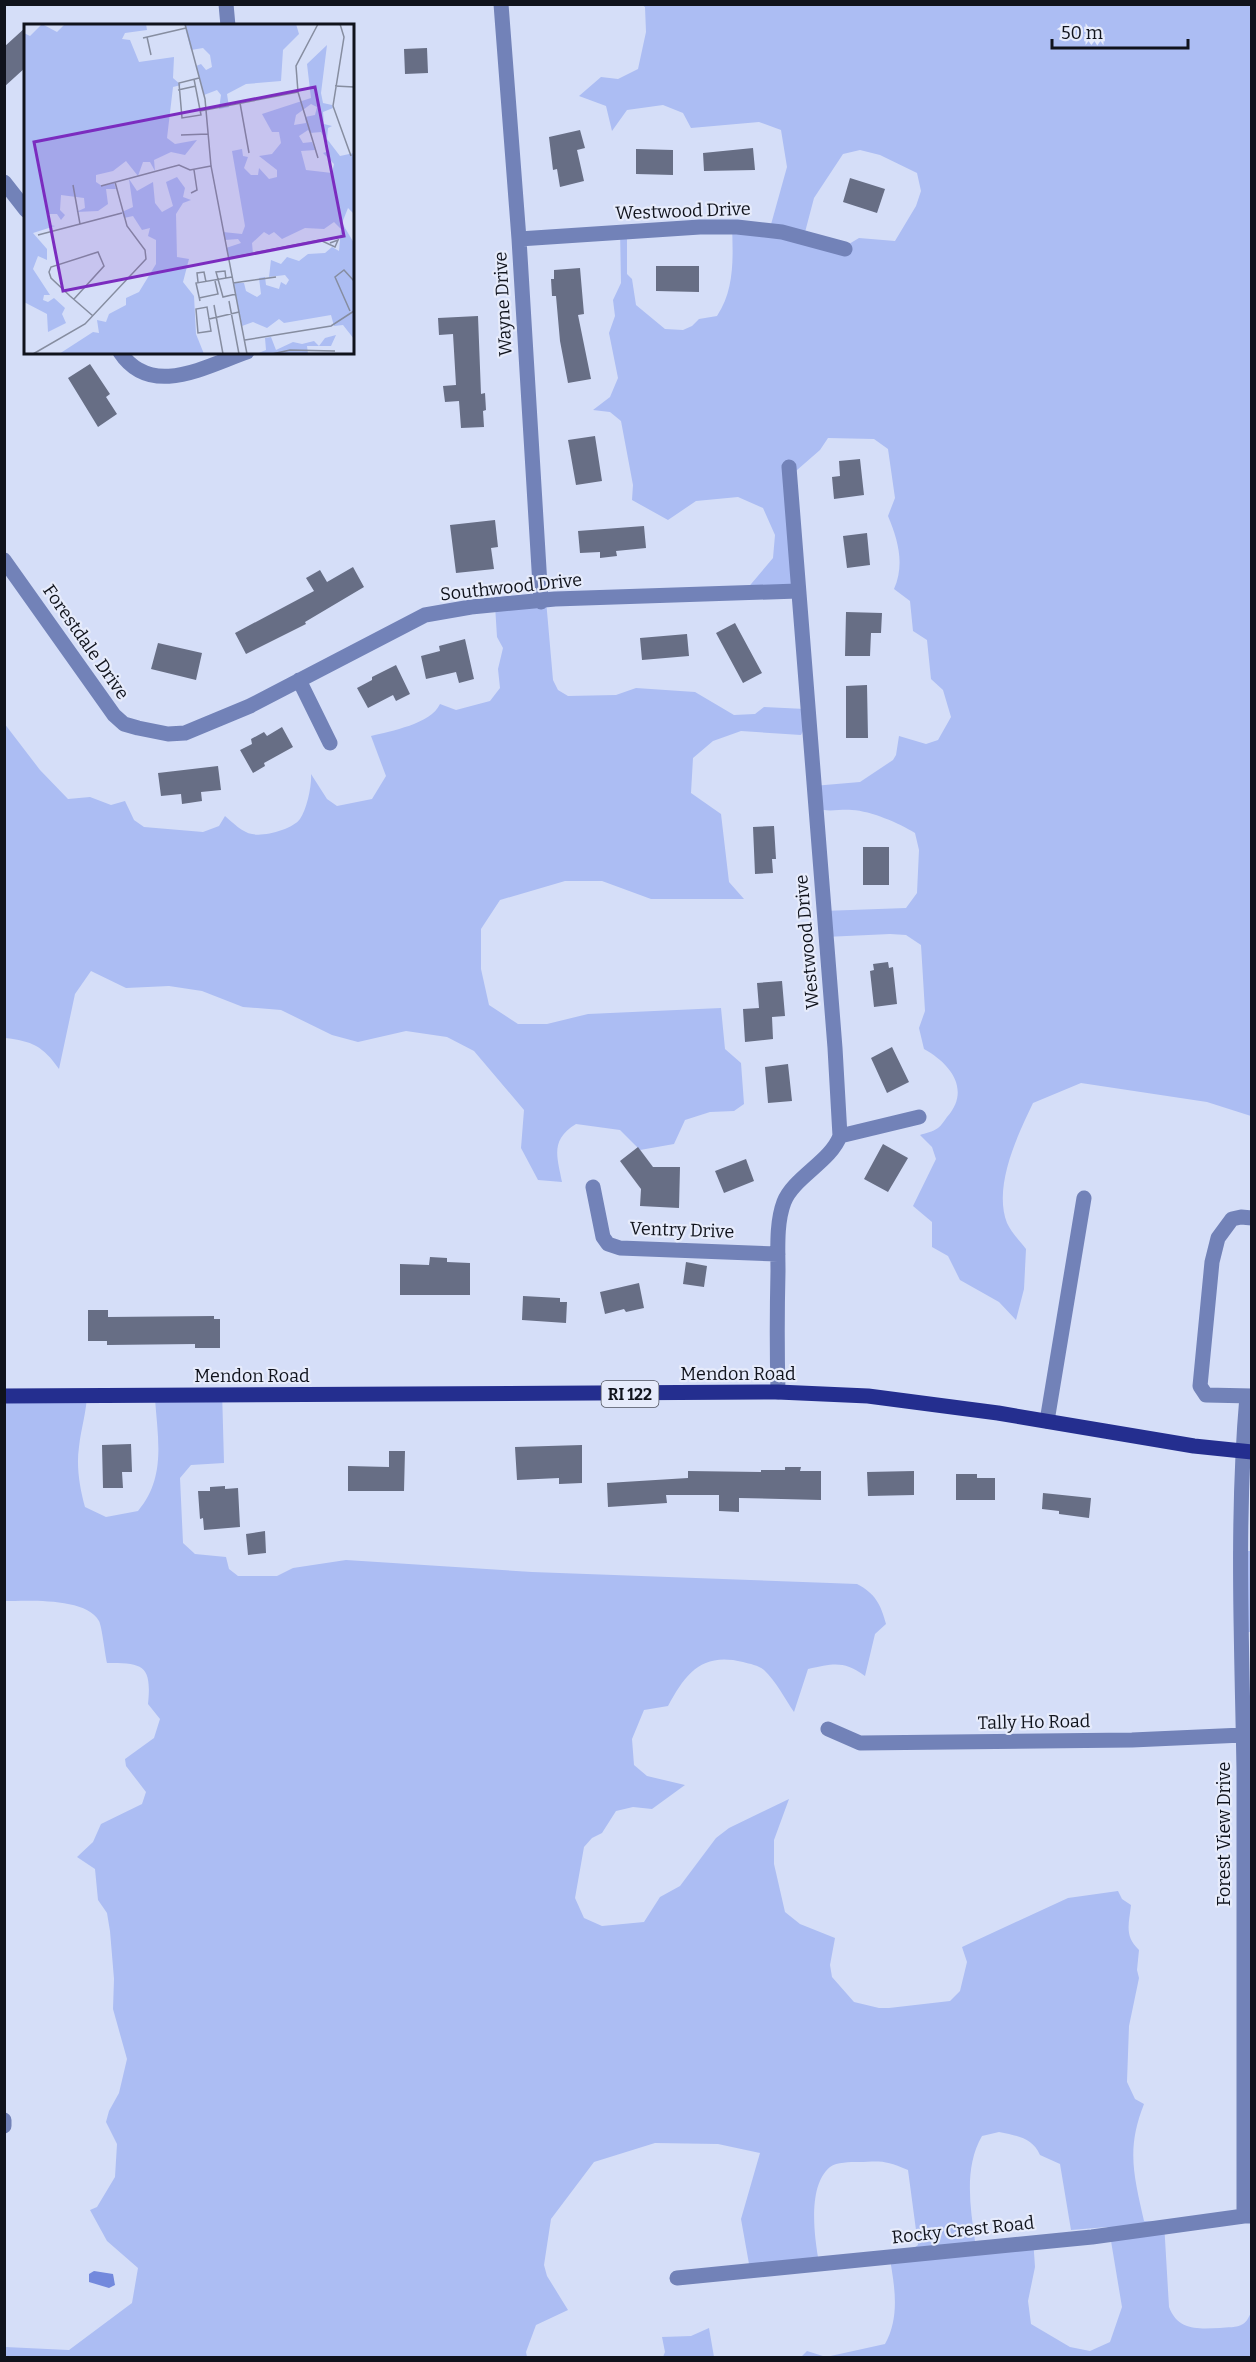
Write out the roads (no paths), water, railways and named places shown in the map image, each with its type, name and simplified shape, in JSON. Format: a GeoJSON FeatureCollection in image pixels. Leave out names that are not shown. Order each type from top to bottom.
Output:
{"type":"FeatureCollection","features":[{"type":"Feature","properties":{"kind":"main road","name":"Mendon Road"},"geometry":{"type":"LineString","coordinates":[[4,1396],[778,1392],[868,1396],[1247,1452]]}},
{"type":"Feature","properties":{"kind":"street"},"geometry":{"type":"LineString","coordinates":[[226,4],[228,24]]}},
{"type":"Feature","properties":{"kind":"street","name":"Wayne Drive"},"geometry":{"type":"LineString","coordinates":[[501,4],[519,239],[541,602]]}},
{"type":"Feature","properties":{"kind":"street"},"geometry":{"type":"LineString","coordinates":[[4,182],[24,207]]}},
{"type":"Feature","properties":{"kind":"street","name":"Westwood Drive"},"geometry":{"type":"LineString","coordinates":[[519,239],[700,227],[737,227],[782,232],[845,249]]}},
{"type":"Feature","properties":{"kind":"street"},"geometry":{"type":"LineString","coordinates":[[122,354],[137,371],[154,377],[171,378],[241,354]]}},
{"type":"Feature","properties":{"kind":"street","name":"Westwood Drive"},"geometry":{"type":"LineString","coordinates":[[789,467],[840,1136]]}},
{"type":"Feature","properties":{"kind":"street","name":"Forestdale Drive"},"geometry":{"type":"LineString","coordinates":[[4,560],[100,698],[124,724],[168,734],[185,733],[250,706]]}},
{"type":"Feature","properties":{"kind":"street","name":"Southwood Drive"},"geometry":{"type":"LineString","coordinates":[[250,706],[425,615],[471,607],[541,602],[798,591]]}},
{"type":"Feature","properties":{"kind":"street"},"geometry":{"type":"LineString","coordinates":[[299,680],[330,743]]}},
{"type":"Feature","properties":{"kind":"street"},"geometry":{"type":"LineString","coordinates":[[778,1392],[778,1254],[780,1219],[784,1200],[836,1146],[840,1136],[920,1117]]}},
{"type":"Feature","properties":{"kind":"street","name":"Ventry Drive"},"geometry":{"type":"LineString","coordinates":[[593,1187],[603,1237],[608,1244],[621,1248],[778,1254]]}},
{"type":"Feature","properties":{"kind":"street"},"geometry":{"type":"LineString","coordinates":[[1047,1421],[1084,1198]]}},
{"type":"Feature","properties":{"kind":"street"},"geometry":{"type":"LineString","coordinates":[[1249,1396],[1206,1395],[1200,1386],[1212,1262],[1218,1238],[1232,1219],[1242,1216],[1251,1218]]}},
{"type":"Feature","properties":{"kind":"street","name":"Forest View Drive"},"geometry":{"type":"LineString","coordinates":[[1248,2216],[1239,1538],[1247,1452],[1249,1396]]}},
{"type":"Feature","properties":{"kind":"street","name":"Tally Ho Road"},"geometry":{"type":"LineString","coordinates":[[828,1729],[860,1743],[1132,1740],[1243,1734]]}},
{"type":"Feature","properties":{"kind":"street"},"geometry":{"type":"LineString","coordinates":[[4,2120],[4,2126]]}},
{"type":"Feature","properties":{"kind":"street","name":"Rocky Crest Road"},"geometry":{"type":"LineString","coordinates":[[677,2278],[1092,2237],[1248,2216]]}}]}
